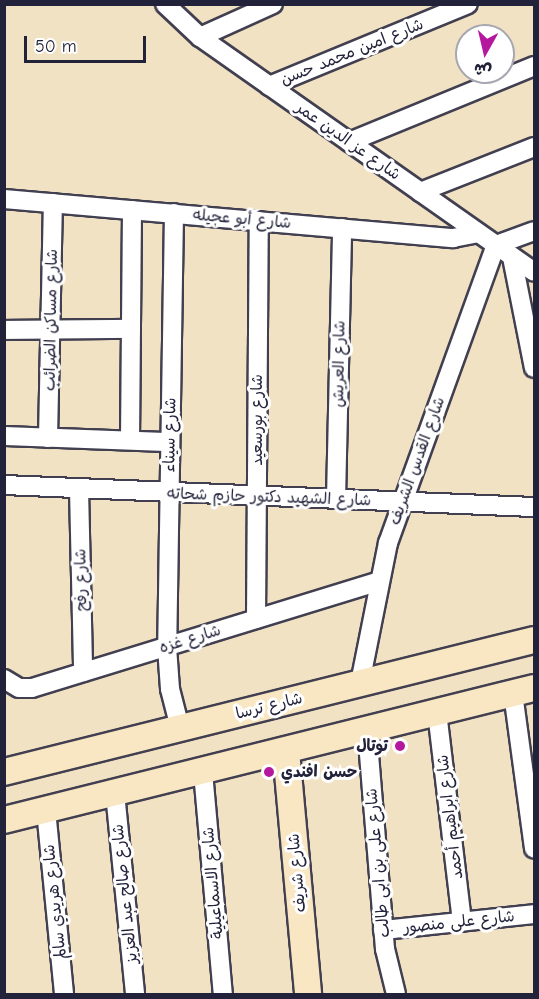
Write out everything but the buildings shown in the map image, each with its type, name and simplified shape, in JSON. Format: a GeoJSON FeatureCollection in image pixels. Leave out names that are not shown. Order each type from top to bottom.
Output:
{"type":"FeatureCollection","features":[{"type":"Feature","properties":{"kind":"main road","name":"شارع ترسا"},"geometry":{"type":"LineString","coordinates":[[4,772],[534,640]]}},
{"type":"Feature","properties":{"kind":"main road"},"geometry":{"type":"LineString","coordinates":[[4,820],[524,691]]}},
{"type":"Feature","properties":{"kind":"main road","name":"شارع شريف"},"geometry":{"type":"LineString","coordinates":[[286,751],[308,994]]}},
{"type":"Feature","properties":{"kind":"street","name":"شارع عز الدين عمر"},"geometry":{"type":"LineString","coordinates":[[165,4],[200,37],[534,272]]}},
{"type":"Feature","properties":{"kind":"street"},"geometry":{"type":"LineString","coordinates":[[200,37],[273,4]]}},
{"type":"Feature","properties":{"kind":"street","name":"شارع امين محمد حسن"},"geometry":{"type":"LineString","coordinates":[[269,86],[468,4]]}},
{"type":"Feature","properties":{"kind":"street"},"geometry":{"type":"LineString","coordinates":[[349,142],[534,66]]}},
{"type":"Feature","properties":{"kind":"street"},"geometry":{"type":"LineString","coordinates":[[420,192],[534,147]]}},
{"type":"Feature","properties":{"kind":"street","name":"شارع أبو عجيله"},"geometry":{"type":"LineString","coordinates":[[4,199],[453,238],[478,233]]}},
{"type":"Feature","properties":{"kind":"street","name":"شارع مساكن الضرائب"},"geometry":{"type":"LineString","coordinates":[[48,438],[53,203]]}},
{"type":"Feature","properties":{"kind":"street"},"geometry":{"type":"LineString","coordinates":[[130,440],[132,210]]}},
{"type":"Feature","properties":{"kind":"street","name":"شارع سيناء"},"geometry":{"type":"LineString","coordinates":[[174,213],[167,646],[170,689],[180,728]]}},
{"type":"Feature","properties":{"kind":"street","name":"شارع بورسعيد"},"geometry":{"type":"LineString","coordinates":[[256,620],[259,221]]}},
{"type":"Feature","properties":{"kind":"street","name":"شارع العريش"},"geometry":{"type":"LineString","coordinates":[[336,499],[342,228]]}},
{"type":"Feature","properties":{"kind":"street"},"geometry":{"type":"LineString","coordinates":[[496,245],[534,231]]}},
{"type":"Feature","properties":{"kind":"street","name":"شارع القدس الشريف"},"geometry":{"type":"LineString","coordinates":[[360,683],[377,582],[402,502],[496,245]]}},
{"type":"Feature","properties":{"kind":"street"},"geometry":{"type":"LineString","coordinates":[[512,256],[534,368]]}},
{"type":"Feature","properties":{"kind":"street"},"geometry":{"type":"LineString","coordinates":[[4,330],[131,329]]}},
{"type":"Feature","properties":{"kind":"street"},"geometry":{"type":"LineString","coordinates":[[4,436],[170,442]]}},
{"type":"Feature","properties":{"kind":"street","name":"شارع الشهيد دكتور حازم شحاته"},"geometry":{"type":"LineString","coordinates":[[4,485],[534,507]]}},
{"type":"Feature","properties":{"kind":"street","name":"شارع رفح"},"geometry":{"type":"LineString","coordinates":[[79,489],[83,672]]}},
{"type":"Feature","properties":{"kind":"street","name":"شارع غزه"},"geometry":{"type":"LineString","coordinates":[[4,679],[26,688],[377,582]]}},
{"type":"Feature","properties":{"kind":"street"},"geometry":{"type":"LineString","coordinates":[[524,691],[534,849]]}},
{"type":"Feature","properties":{"kind":"street","name":"شارع ابراهيم أحمد"},"geometry":{"type":"LineString","coordinates":[[437,712],[462,922]]}},
{"type":"Feature","properties":{"kind":"street","name":"شارع على بن ابى طالب"},"geometry":{"type":"LineString","coordinates":[[367,730],[383,930],[393,991]]}},
{"type":"Feature","properties":{"kind":"street","name":"شارع الاسماعيلية"},"geometry":{"type":"LineString","coordinates":[[203,772],[223,994]]}},
{"type":"Feature","properties":{"kind":"street","name":"شارع صالح عبد العزيز"},"geometry":{"type":"LineString","coordinates":[[115,793],[135,994]]}},
{"type":"Feature","properties":{"kind":"street","name":"شارع هريدي سالم"},"geometry":{"type":"LineString","coordinates":[[46,810],[64,994]]}},
{"type":"Feature","properties":{"kind":"street","name":"شارع على منصور"},"geometry":{"type":"LineString","coordinates":[[383,930],[534,914]]}},
{"type":"Feature","properties":{"kind":"place","name":"توتال"},"geometry":{"type":"Point","coordinates":[400,746]}},
{"type":"Feature","properties":{"kind":"place","name":"حسن افندي"},"geometry":{"type":"Point","coordinates":[269,772]}}]}
